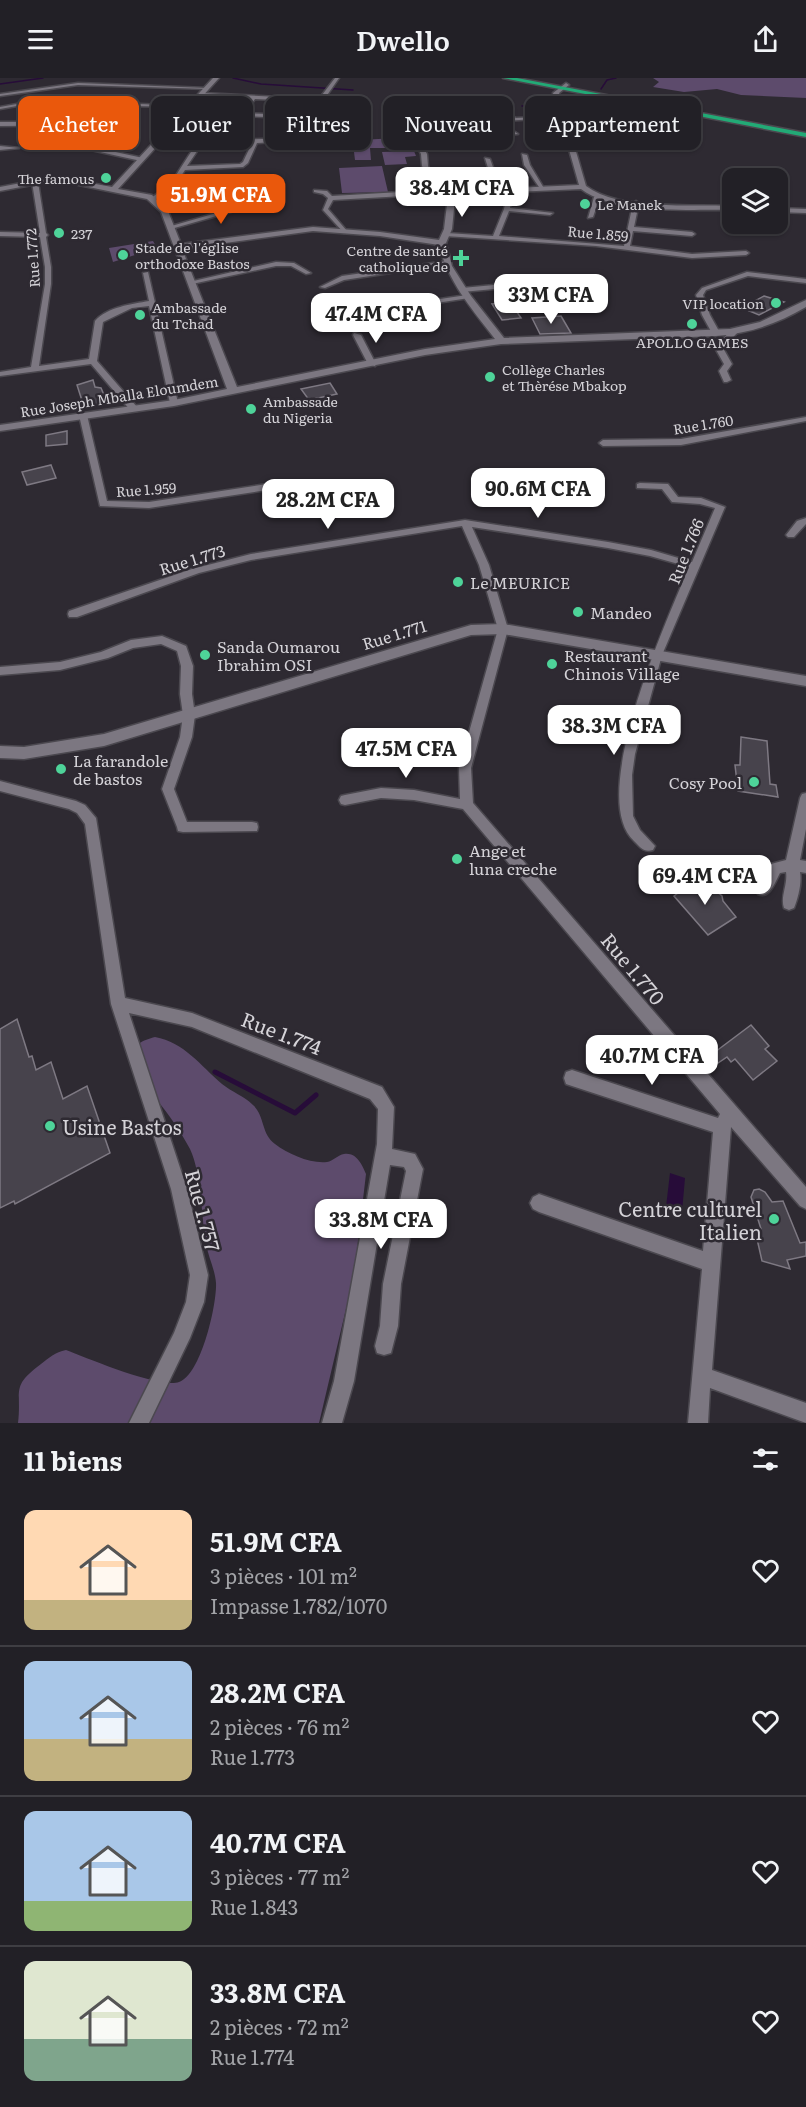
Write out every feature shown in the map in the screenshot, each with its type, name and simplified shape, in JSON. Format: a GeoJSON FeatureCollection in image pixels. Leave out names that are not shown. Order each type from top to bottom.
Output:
{"type":"FeatureCollection","features":[{"type":"Feature","properties":{"kind":"highway"},"geometry":{"type":"LineString","coordinates":[[507,78],[806,130]]}},
{"type":"Feature","properties":{"kind":"highway"},"geometry":{"type":"LineString","coordinates":[[530,78],[563,87],[806,135]]}},
{"type":"Feature","properties":{"kind":"street"},"geometry":{"type":"LineString","coordinates":[[201,94],[216,78]]}},
{"type":"Feature","properties":{"kind":"street"},"geometry":{"type":"LineString","coordinates":[[324,96],[337,78]]}},
{"type":"Feature","properties":{"kind":"street"},"geometry":{"type":"LineString","coordinates":[[133,85],[151,80]]}},
{"type":"Feature","properties":{"kind":"street"},"geometry":{"type":"LineString","coordinates":[[0,95],[78,84],[207,89]]}},
{"type":"Feature","properties":{"kind":"street"},"geometry":{"type":"LineString","coordinates":[[557,96],[556,93],[563,87]]}},
{"type":"Feature","properties":{"kind":"street"},"geometry":{"type":"LineString","coordinates":[[201,94],[265,98]]}},
{"type":"Feature","properties":{"kind":"street"},"geometry":{"type":"LineString","coordinates":[[0,108],[18,104]]}},
{"type":"Feature","properties":{"kind":"street"},"geometry":{"type":"LineString","coordinates":[[514,119],[525,119]]}},
{"type":"Feature","properties":{"kind":"street"},"geometry":{"type":"LineString","coordinates":[[0,124],[18,124]]}},
{"type":"Feature","properties":{"kind":"street"},"geometry":{"type":"LineString","coordinates":[[184,168],[241,166],[245,163],[255,141]]}},
{"type":"Feature","properties":{"kind":"street"},"geometry":{"type":"LineString","coordinates":[[153,199],[173,184],[200,142],[265,141]]}},
{"type":"Feature","properties":{"kind":"street"},"geometry":{"type":"LineString","coordinates":[[0,148],[16,148]]}},
{"type":"Feature","properties":{"kind":"street"},"geometry":{"type":"LineString","coordinates":[[114,189],[151,148]]}},
{"type":"Feature","properties":{"kind":"street"},"geometry":{"type":"LineString","coordinates":[[98,150],[141,159]]}},
{"type":"Feature","properties":{"kind":"street"},"geometry":{"type":"LineString","coordinates":[[422,150],[425,166],[439,192]]}},
{"type":"Feature","properties":{"kind":"street"},"geometry":{"type":"LineString","coordinates":[[572,150],[583,187]]}},
{"type":"Feature","properties":{"kind":"street"},"geometry":{"type":"LineString","coordinates":[[524,155],[527,165],[543,189]]}},
{"type":"Feature","properties":{"kind":"street"},"geometry":{"type":"LineString","coordinates":[[487,159],[494,177],[507,190],[510,205],[495,238]]}},
{"type":"Feature","properties":{"kind":"street"},"geometry":{"type":"LineString","coordinates":[[1,186],[35,182],[74,182],[153,199],[164,211],[171,227],[233,392]]}},
{"type":"Feature","properties":{"kind":"street","name":"Rue 1.772"},"geometry":{"type":"LineString","coordinates":[[35,182],[45,235],[48,284],[35,368]]}},
{"type":"Feature","properties":{"kind":"street"},"geometry":{"type":"LineString","coordinates":[[316,191],[325,192],[331,198],[439,192],[454,196],[471,192],[583,187],[597,197],[636,203],[722,207]]}},
{"type":"Feature","properties":{"kind":"street"},"geometry":{"type":"LineString","coordinates":[[454,196],[450,202],[447,235],[442,243],[447,263],[464,294],[501,341]]}},
{"type":"Feature","properties":{"kind":"street"},"geometry":{"type":"LineString","coordinates":[[171,227],[246,206],[256,197]]}},
{"type":"Feature","properties":{"kind":"street"},"geometry":{"type":"LineString","coordinates":[[590,218],[597,197]]}},
{"type":"Feature","properties":{"kind":"street"},"geometry":{"type":"LineString","coordinates":[[331,198],[325,209],[344,231]]}},
{"type":"Feature","properties":{"kind":"street"},"geometry":{"type":"LineString","coordinates":[[627,247],[636,203]]}},
{"type":"Feature","properties":{"kind":"street"},"geometry":{"type":"LineString","coordinates":[[507,210],[550,213]]}},
{"type":"Feature","properties":{"kind":"street"},"geometry":{"type":"LineString","coordinates":[[788,210],[806,211]]}},
{"type":"Feature","properties":{"kind":"street"},"geometry":{"type":"LineString","coordinates":[[177,247],[313,229],[442,243]]}},
{"type":"Feature","properties":{"kind":"street"},"geometry":{"type":"LineString","coordinates":[[631,229],[692,234]]}},
{"type":"Feature","properties":{"kind":"street"},"geometry":{"type":"LineString","coordinates":[[0,234],[45,235]]}},
{"type":"Feature","properties":{"kind":"street","name":"Rue 1.859"},"geometry":{"type":"LineString","coordinates":[[447,235],[627,247],[692,256],[746,253]]}},
{"type":"Feature","properties":{"kind":"street"},"geometry":{"type":"LineString","coordinates":[[323,287],[342,278],[447,263]]}},
{"type":"Feature","properties":{"kind":"street"},"geometry":{"type":"LineString","coordinates":[[192,282],[276,264],[291,264],[308,273]]}},
{"type":"Feature","properties":{"kind":"street"},"geometry":{"type":"LineString","coordinates":[[146,273],[174,403]]}},
{"type":"Feature","properties":{"kind":"street"},"geometry":{"type":"LineString","coordinates":[[716,333],[699,296],[704,289],[747,274],[806,281]]}},
{"type":"Feature","properties":{"kind":"street"},"geometry":{"type":"LineString","coordinates":[[326,318],[464,294],[570,280],[591,281]]}},
{"type":"Feature","properties":{"kind":"street"},"geometry":{"type":"LineString","coordinates":[[134,409],[93,361],[99,321],[130,306],[153,303]]}},
{"type":"Feature","properties":{"kind":"street","name":"Rue Joseph Mballa Eloumdem"},"geometry":{"type":"LineString","coordinates":[[0,428],[174,403],[436,351],[501,341],[734,332],[761,327],[806,303]]}},
{"type":"Feature","properties":{"kind":"street"},"geometry":{"type":"LineString","coordinates":[[727,380],[723,371],[728,364],[719,348],[734,332]]}},
{"type":"Feature","properties":{"kind":"street"},"geometry":{"type":"LineString","coordinates":[[357,335],[372,364]]}},
{"type":"Feature","properties":{"kind":"street"},"geometry":{"type":"LineString","coordinates":[[0,374],[93,361]]}},
{"type":"Feature","properties":{"kind":"street","name":"Rue 1.959"},"geometry":{"type":"LineString","coordinates":[[83,415],[103,504],[149,505],[280,484]]}},
{"type":"Feature","properties":{"kind":"street","name":"Rue 1.760"},"geometry":{"type":"LineString","coordinates":[[603,443],[681,442],[806,419]]}},
{"type":"Feature","properties":{"kind":"street","name":"Rue 1.766"},"geometry":{"type":"LineString","coordinates":[[640,486],[665,486],[675,500],[701,501],[720,507],[657,655],[629,754],[626,775],[629,826],[648,846]]}},
{"type":"Feature","properties":{"kind":"street"},"geometry":{"type":"LineString","coordinates":[[791,535],[800,524],[806,521]]}},
{"type":"Feature","properties":{"kind":"street"},"geometry":{"type":"LineString","coordinates":[[345,800],[381,792],[414,795],[467,805],[465,768],[503,629],[484,565],[465,523]]}},
{"type":"Feature","properties":{"kind":"street","name":"Rue 1.773"},"geometry":{"type":"LineString","coordinates":[[72,614],[195,571],[251,557],[465,523],[651,553],[696,566]]}},
{"type":"Feature","properties":{"kind":"street","name":"Rue 1.771"},"geometry":{"type":"LineString","coordinates":[[0,752],[24,753],[104,741],[471,630],[503,629],[806,681]]}},
{"type":"Feature","properties":{"kind":"street"},"geometry":{"type":"LineString","coordinates":[[2,671],[60,666],[104,655],[131,644],[162,640],[182,650],[188,666],[186,694],[189,715],[186,737],[168,789],[183,827],[252,826]]}},
{"type":"Feature","properties":{"kind":"street"},"geometry":{"type":"LineString","coordinates":[[0,786],[72,805],[81,809],[90,822],[118,1004]]}},
{"type":"Feature","properties":{"kind":"street"},"geometry":{"type":"LineString","coordinates":[[789,904],[794,877],[799,866],[806,798]]}},
{"type":"Feature","properties":{"kind":"street","name":"Rue 1.770"},"geometry":{"type":"LineString","coordinates":[[467,805],[726,1120],[806,1200]]}},
{"type":"Feature","properties":{"kind":"street"},"geometry":{"type":"LineString","coordinates":[[764,890],[776,868],[799,866]]}},
{"type":"Feature","properties":{"kind":"street","name":"Rue 1.774"},"geometry":{"type":"LineString","coordinates":[[118,1004],[192,1020],[376,1093],[386,1107],[383,1155],[344,1381],[332,1423]]}},
{"type":"Feature","properties":{"kind":"street","name":"Rue 1.757"},"geometry":{"type":"LineString","coordinates":[[118,1004],[179,1189],[199,1275],[195,1302],[181,1338],[139,1423]]}},
{"type":"Feature","properties":{"kind":"street"},"geometry":{"type":"LineString","coordinates":[[572,1078],[726,1120],[698,1423]]}},
{"type":"Feature","properties":{"kind":"street"},"geometry":{"type":"LineString","coordinates":[[383,1155],[409,1160],[415,1169],[392,1284],[384,1346]]}},
{"type":"Feature","properties":{"kind":"street"},"geometry":{"type":"LineString","coordinates":[[539,1203],[711,1263]]}},
{"type":"Feature","properties":{"kind":"street"},"geometry":{"type":"LineString","coordinates":[[702,1377],[806,1413]]}},
{"type":"Feature","properties":{"kind":"shaded area"},"geometry":{"type":"Polygon","coordinates":[[[653,78],[806,78],[806,98],[741,95],[717,89],[684,92],[653,87],[659,82],[653,78]]]}},
{"type":"Feature","properties":{"kind":"shaded area"},"geometry":{"type":"Polygon","coordinates":[[[371,139],[383,139],[383,148],[371,148],[371,139]]]}},
{"type":"Feature","properties":{"kind":"shaded area"},"geometry":{"type":"Polygon","coordinates":[[[354,150],[370,150],[371,160],[355,160],[354,150]]]}},
{"type":"Feature","properties":{"kind":"shaded area"},"geometry":{"type":"Polygon","coordinates":[[[414,151],[416,156],[405,157],[407,164],[385,165],[382,152],[414,151]]]}},
{"type":"Feature","properties":{"kind":"shaded area"},"geometry":{"type":"Polygon","coordinates":[[[382,166],[388,192],[342,193],[339,168],[382,166]]]}},
{"type":"Feature","properties":{"kind":"shaded area","name":"Stade de l'église orthodoxe Bastos"},"geometry":{"type":"Polygon","coordinates":[[[153,241],[157,248],[113,262],[109,248],[153,241]]]}},
{"type":"Feature","properties":{"kind":"shaded area"},"geometry":{"type":"Polygon","coordinates":[[[155,1037],[183,1049],[222,1084],[257,1109],[267,1135],[280,1148],[300,1158],[321,1162],[342,1155],[352,1155],[358,1160],[366,1174],[354,1275],[319,1423],[18,1423],[21,1384],[31,1372],[59,1352],[66,1350],[123,1372],[170,1383],[179,1382],[187,1377],[201,1353],[211,1322],[216,1283],[206,1243],[197,1171],[190,1149],[175,1124],[136,1076],[130,1059],[135,1047],[155,1037]]]}},
{"type":"Feature","properties":{"kind":"shaded area"},"geometry":{"type":"Polygon","coordinates":[[[670,1173],[685,1178],[682,1212],[666,1207],[670,1173]]]}},
{"type":"Feature","properties":{"kind":"building"},"geometry":{"type":"Polygon","coordinates":[[[764,296],[784,302],[759,315],[742,308],[764,296]]]}},
{"type":"Feature","properties":{"kind":"building"},"geometry":{"type":"Polygon","coordinates":[[[504,303],[507,307],[513,306],[521,318],[502,320],[492,304],[504,303]]]}},
{"type":"Feature","properties":{"kind":"building"},"geometry":{"type":"Polygon","coordinates":[[[561,316],[571,333],[540,334],[532,318],[561,316]]]}},
{"type":"Feature","properties":{"kind":"building"},"geometry":{"type":"Polygon","coordinates":[[[93,380],[95,387],[101,388],[107,402],[84,407],[77,385],[93,380]]]}},
{"type":"Feature","properties":{"kind":"building"},"geometry":{"type":"Polygon","coordinates":[[[330,383],[337,394],[309,400],[301,389],[330,383]]]}},
{"type":"Feature","properties":{"kind":"building"},"geometry":{"type":"Polygon","coordinates":[[[67,431],[67,444],[46,446],[46,435],[67,431]]]}},
{"type":"Feature","properties":{"kind":"building"},"geometry":{"type":"Polygon","coordinates":[[[51,465],[56,478],[27,485],[22,472],[51,465]]]}},
{"type":"Feature","properties":{"kind":"building"},"geometry":{"type":"Polygon","coordinates":[[[741,737],[767,741],[770,784],[776,785],[778,797],[738,791],[735,765],[740,765],[741,737]]]}},
{"type":"Feature","properties":{"kind":"building"},"geometry":{"type":"Polygon","coordinates":[[[698,878],[710,890],[722,896],[723,901],[736,917],[708,935],[674,896],[698,878]]]}},
{"type":"Feature","properties":{"kind":"building","name":"Usine Bastos"},"geometry":{"type":"Polygon","coordinates":[[[17,1019],[29,1057],[32,1056],[36,1070],[51,1062],[63,1099],[87,1086],[110,1153],[15,1204],[14,1201],[0,1208],[0,1029],[17,1019]]]}},
{"type":"Feature","properties":{"kind":"building"},"geometry":{"type":"Polygon","coordinates":[[[751,1025],[769,1046],[765,1049],[777,1061],[753,1080],[735,1059],[731,1062],[727,1057],[718,1063],[711,1055],[751,1025]]]}},
{"type":"Feature","properties":{"kind":"building","name":"Centre culturel Italien"},"geometry":{"type":"Polygon","coordinates":[[[759,1189],[765,1192],[772,1202],[783,1201],[800,1243],[806,1242],[806,1256],[787,1260],[790,1269],[762,1261],[755,1230],[761,1229],[751,1197],[754,1190],[759,1189]]]}},
{"type":"Feature","properties":{"kind":"waterway"},"geometry":{"type":"LineString","coordinates":[[0,84],[43,78]]}},
{"type":"Feature","properties":{"kind":"waterway"},"geometry":{"type":"LineString","coordinates":[[233,78],[261,84],[353,90]]}},
{"type":"Feature","properties":{"kind":"waterway"},"geometry":{"type":"LineString","coordinates":[[601,89],[607,80],[616,78]]}},
{"type":"Feature","properties":{"kind":"waterway"},"geometry":{"type":"LineString","coordinates":[[215,1072],[295,1113],[316,1095]]}},
{"type":"Feature","properties":{"kind":"place","name":"The famous"},"geometry":{"type":"Point","coordinates":[106,178]}},
{"type":"Feature","properties":{"kind":"place","name":"Le Manek"},"geometry":{"type":"Point","coordinates":[585,204]}},
{"type":"Feature","properties":{"kind":"place","name":"237"},"geometry":{"type":"Point","coordinates":[59,233]}},
{"type":"Feature","properties":{"kind":"place","name":"Stade de l'église orthodoxe Bastos"},"geometry":{"type":"Point","coordinates":[123,255]}},
{"type":"Feature","properties":{"kind":"place","name":"Centre de santé catholique de"},"geometry":{"type":"Point","coordinates":[461,258]}},
{"type":"Feature","properties":{"kind":"place","name":"VIP location"},"geometry":{"type":"Point","coordinates":[776,303]}},
{"type":"Feature","properties":{"kind":"place","name":"Ambassade du Tchad"},"geometry":{"type":"Point","coordinates":[140,315]}},
{"type":"Feature","properties":{"kind":"place","name":"APOLLO GAMES"},"geometry":{"type":"Point","coordinates":[692,324]}},
{"type":"Feature","properties":{"kind":"place","name":"Collège Charles et Thèrése Mbakop"},"geometry":{"type":"Point","coordinates":[490,377]}},
{"type":"Feature","properties":{"kind":"place","name":"Ambassade du Nigeria"},"geometry":{"type":"Point","coordinates":[251,409]}},
{"type":"Feature","properties":{"kind":"place","name":"Le MEURICE"},"geometry":{"type":"Point","coordinates":[458,582]}},
{"type":"Feature","properties":{"kind":"place","name":"Mandeo"},"geometry":{"type":"Point","coordinates":[578,612]}},
{"type":"Feature","properties":{"kind":"place","name":"Sanda Oumarou Ibrahim OSI"},"geometry":{"type":"Point","coordinates":[205,655]}},
{"type":"Feature","properties":{"kind":"place","name":"Restaurant Chinois Village"},"geometry":{"type":"Point","coordinates":[552,664]}},
{"type":"Feature","properties":{"kind":"place","name":"La farandole de bastos"},"geometry":{"type":"Point","coordinates":[61,769]}},
{"type":"Feature","properties":{"kind":"place","name":"Cosy Pool"},"geometry":{"type":"Point","coordinates":[754,782]}},
{"type":"Feature","properties":{"kind":"place","name":"Ange et luna creche"},"geometry":{"type":"Point","coordinates":[457,859]}},
{"type":"Feature","properties":{"kind":"place","name":"Usine Bastos"},"geometry":{"type":"Point","coordinates":[50,1126]}},
{"type":"Feature","properties":{"kind":"place","name":"Centre culturel Italien"},"geometry":{"type":"Point","coordinates":[774,1219]}}]}
